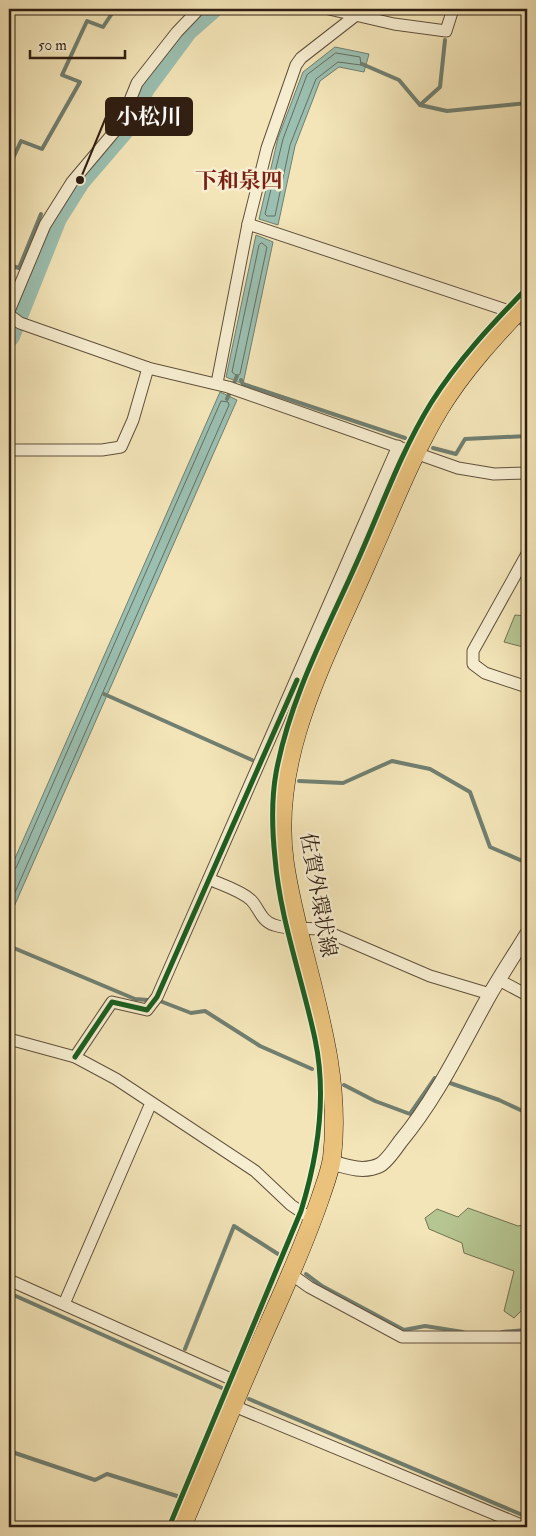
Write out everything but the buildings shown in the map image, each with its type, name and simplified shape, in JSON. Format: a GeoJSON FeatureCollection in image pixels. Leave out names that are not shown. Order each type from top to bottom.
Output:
{"type":"FeatureCollection","features":[{"type":"Feature","properties":{"kind":"main road","name":"佐賀外環状線"},"geometry":{"type":"LineString","coordinates":[[182,1527],[291,1274],[313,1220],[331,1162],[334,1086],[326,1040],[299,930],[285,862],[282,815],[286,779],[294,742],[309,696],[416,452],[438,411],[456,383],[477,356],[524,311]]}},
{"type":"Feature","properties":{"kind":"street"},"geometry":{"type":"LineString","coordinates":[[9,311],[46,225],[72,182],[120,125],[137,83],[177,32],[199,9]]}},
{"type":"Feature","properties":{"kind":"street"},"geometry":{"type":"LineString","coordinates":[[329,9],[355,16],[446,31],[453,9]]}},
{"type":"Feature","properties":{"kind":"street"},"geometry":{"type":"LineString","coordinates":[[227,386],[248,224],[266,148],[296,65],[301,58],[355,16]]}},
{"type":"Feature","properties":{"kind":"street"},"geometry":{"type":"LineString","coordinates":[[248,224],[524,311]]}},
{"type":"Feature","properties":{"kind":"street"},"geometry":{"type":"LineString","coordinates":[[9,315],[20,323],[148,368],[227,386],[458,468],[494,474],[527,473]]}},
{"type":"Feature","properties":{"kind":"street"},"geometry":{"type":"LineString","coordinates":[[9,450],[102,450],[121,447],[133,420],[148,368]]}},
{"type":"Feature","properties":{"kind":"street"},"geometry":{"type":"LineString","coordinates":[[76,1057],[112,1002],[147,1010],[155,1001],[398,446]]}},
{"type":"Feature","properties":{"kind":"street"},"geometry":{"type":"LineString","coordinates":[[527,554],[473,651],[473,664],[485,673],[527,687]]}},
{"type":"Feature","properties":{"kind":"street"},"geometry":{"type":"LineString","coordinates":[[209,879],[248,898],[260,915],[272,925],[299,930],[312,928],[324,930],[430,976],[490,994]]}},
{"type":"Feature","properties":{"kind":"street"},"geometry":{"type":"LineString","coordinates":[[331,1162],[349,1168],[365,1169],[381,1165],[427,1108],[490,994],[527,934]]}},
{"type":"Feature","properties":{"kind":"street"},"geometry":{"type":"LineString","coordinates":[[499,980],[527,995]]}},
{"type":"Feature","properties":{"kind":"street"},"geometry":{"type":"LineString","coordinates":[[9,1039],[76,1057],[151,1102],[255,1171],[291,1205],[313,1220]]}},
{"type":"Feature","properties":{"kind":"street"},"geometry":{"type":"LineString","coordinates":[[64,1304],[151,1102]]}},
{"type":"Feature","properties":{"kind":"street"},"geometry":{"type":"LineString","coordinates":[[291,1274],[309,1287],[402,1337],[527,1337]]}},
{"type":"Feature","properties":{"kind":"street"},"geometry":{"type":"LineString","coordinates":[[9,1280],[242,1384]]}},
{"type":"Feature","properties":{"kind":"street"},"geometry":{"type":"LineString","coordinates":[[234,1406],[526,1527]]}},
{"type":"Feature","properties":{"kind":"green space"},"geometry":{"type":"Polygon","coordinates":[[[515,615],[527,616],[527,648],[504,642],[515,615]]]}},
{"type":"Feature","properties":{"kind":"green space"},"geometry":{"type":"Polygon","coordinates":[[[468,1208],[518,1226],[527,1224],[527,1305],[514,1318],[504,1311],[514,1271],[464,1253],[462,1243],[429,1229],[425,1218],[437,1209],[458,1217],[468,1208]]]}},
{"type":"Feature","properties":{"kind":"water"},"geometry":{"type":"Polygon","coordinates":[[[335,47],[369,54],[364,72],[339,67],[320,81],[295,146],[278,225],[259,219],[278,138],[303,72],[335,47]]]}},
{"type":"Feature","properties":{"kind":"water"},"geometry":{"type":"Polygon","coordinates":[[[256,235],[273,242],[243,384],[226,377],[256,235]]]}},
{"type":"Feature","properties":{"kind":"water"},"geometry":{"type":"Polygon","coordinates":[[[220,392],[237,400],[9,918],[9,872],[220,392]]]}},
{"type":"Feature","properties":{"kind":"waterway"},"geometry":{"type":"LineString","coordinates":[[9,167],[21,141],[42,149],[80,82],[62,75],[87,21],[103,27],[115,9]]}},
{"type":"Feature","properties":{"kind":"waterway"},"geometry":{"type":"LineString","coordinates":[[9,336],[56,218],[80,180],[123,130],[144,88],[187,30],[211,9]]}},
{"type":"Feature","properties":{"kind":"waterway"},"geometry":{"type":"LineString","coordinates":[[420,105],[440,87],[445,40]]}},
{"type":"Feature","properties":{"kind":"waterway"},"geometry":{"type":"LineString","coordinates":[[362,64],[399,80],[420,105],[447,111],[527,103]]}},
{"type":"Feature","properties":{"kind":"waterway"},"geometry":{"type":"LineString","coordinates":[[9,265],[19,268],[41,214]]}},
{"type":"Feature","properties":{"kind":"waterway"},"geometry":{"type":"LineString","coordinates":[[521,324],[527,326]]}},
{"type":"Feature","properties":{"kind":"waterway"},"geometry":{"type":"LineString","coordinates":[[227,399],[237,376]]}},
{"type":"Feature","properties":{"kind":"waterway"},"geometry":{"type":"LineString","coordinates":[[241,380],[243,384],[405,438]]}},
{"type":"Feature","properties":{"kind":"waterway"},"geometry":{"type":"LineString","coordinates":[[433,448],[456,454],[465,439],[527,436]]}},
{"type":"Feature","properties":{"kind":"waterway"},"geometry":{"type":"LineString","coordinates":[[104,694],[252,760]]}},
{"type":"Feature","properties":{"kind":"waterway"},"geometry":{"type":"LineString","coordinates":[[299,781],[343,783],[392,761],[430,769],[470,792],[490,847],[527,863]]}},
{"type":"Feature","properties":{"kind":"waterway"},"geometry":{"type":"LineString","coordinates":[[9,946],[135,999],[160,1001],[191,1013],[205,1011],[260,1046],[312,1069]]}},
{"type":"Feature","properties":{"kind":"waterway"},"geometry":{"type":"LineString","coordinates":[[344,1085],[375,1101],[410,1114],[435,1078]]}},
{"type":"Feature","properties":{"kind":"waterway"},"geometry":{"type":"LineString","coordinates":[[450,1083],[499,1100],[527,1113]]}},
{"type":"Feature","properties":{"kind":"waterway"},"geometry":{"type":"LineString","coordinates":[[185,1349],[234,1226],[278,1254]]}},
{"type":"Feature","properties":{"kind":"waterway"},"geometry":{"type":"LineString","coordinates":[[306,1274],[322,1286],[404,1330],[425,1326],[463,1332]]}},
{"type":"Feature","properties":{"kind":"waterway"},"geometry":{"type":"LineString","coordinates":[[9,1293],[222,1388]]}},
{"type":"Feature","properties":{"kind":"waterway"},"geometry":{"type":"LineString","coordinates":[[502,1332],[527,1330]]}},
{"type":"Feature","properties":{"kind":"waterway"},"geometry":{"type":"LineString","coordinates":[[249,1399],[527,1517]]}},
{"type":"Feature","properties":{"kind":"waterway"},"geometry":{"type":"LineString","coordinates":[[9,1451],[95,1480],[107,1474],[177,1496]]}},
{"type":"Feature","properties":{"kind":"cycle path"},"geometry":{"type":"LineString","coordinates":[[169,1527],[301,1211],[316,1147],[320,1104],[319,1060],[282,903],[274,847],[273,794],[282,744],[312,661],[402,458],[421,421],[441,387],[464,357],[527,288]]}},
{"type":"Feature","properties":{"kind":"cycle path"},"geometry":{"type":"LineString","coordinates":[[75,1057],[112,1002],[147,1010],[157,997],[297,680]]}},
{"type":"Feature","properties":{"kind":"place","name":"小松川"},"geometry":{"type":"Point","coordinates":[80,180]}},
{"type":"Feature","properties":{"kind":"district","name":"下和泉四"},"geometry":{"type":"Point","coordinates":[239,181]}}]}
